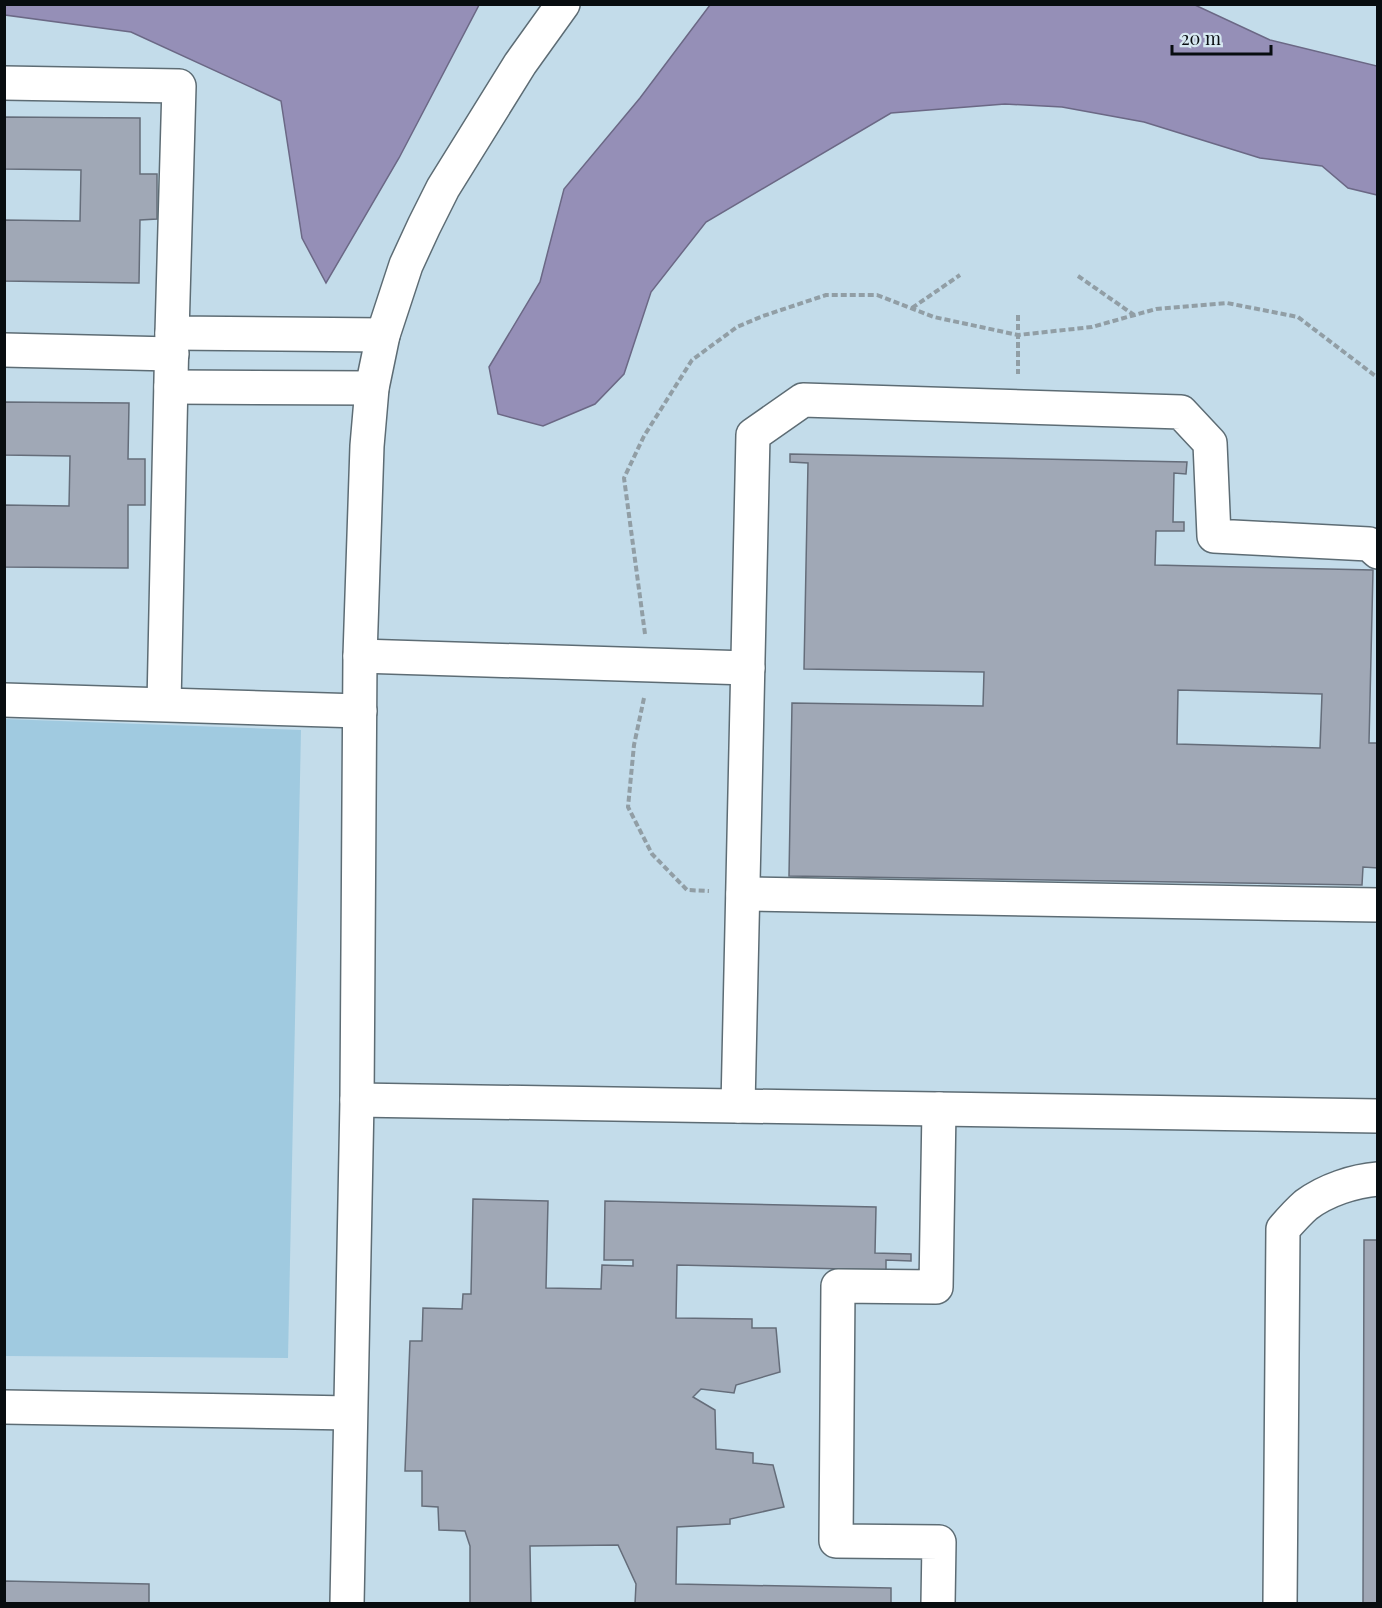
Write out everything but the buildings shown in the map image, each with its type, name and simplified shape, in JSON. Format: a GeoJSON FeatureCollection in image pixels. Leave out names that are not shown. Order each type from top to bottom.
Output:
{"type":"FeatureCollection","features":[{"type":"Feature","properties":{"kind":"street"},"geometry":{"type":"LineString","coordinates":[[347,1604],[357,1100],[360,656],[367,446],[372,388],[384,335],[406,265],[442,188],[519,64],[563,4]]}},
{"type":"Feature","properties":{"kind":"street"},"geometry":{"type":"LineString","coordinates":[[4,83],[179,86],[165,704]]}},
{"type":"Feature","properties":{"kind":"street"},"geometry":{"type":"LineString","coordinates":[[4,350],[384,335]]}},
{"type":"Feature","properties":{"kind":"street"},"geometry":{"type":"LineString","coordinates":[[171,387],[372,388]]}},
{"type":"Feature","properties":{"kind":"street"},"geometry":{"type":"LineString","coordinates":[[738,1106],[753,435],[803,400],[1181,412],[1210,443],[1214,536],[1369,544],[1377,552]]}},
{"type":"Feature","properties":{"kind":"street"},"geometry":{"type":"LineString","coordinates":[[360,656],[748,668]]}},
{"type":"Feature","properties":{"kind":"street"},"geometry":{"type":"LineString","coordinates":[[4,700],[360,711]]}},
{"type":"Feature","properties":{"kind":"street"},"geometry":{"type":"LineString","coordinates":[[743,894],[1067,904],[1377,905]]}},
{"type":"Feature","properties":{"kind":"street"},"geometry":{"type":"LineString","coordinates":[[357,1100],[1377,1116]]}},
{"type":"Feature","properties":{"kind":"street"},"geometry":{"type":"LineString","coordinates":[[938,1604],[939,1542],[836,1541],[838,1286],[936,1287],[939,1109]]}},
{"type":"Feature","properties":{"kind":"street"},"geometry":{"type":"LineString","coordinates":[[1280,1604],[1282,1229],[1306,1205],[1336,1189],[1363,1180],[1377,1179]]}},
{"type":"Feature","properties":{"kind":"street"},"geometry":{"type":"LineString","coordinates":[[4,1407],[350,1413]]}},
{"type":"Feature","properties":{"kind":"path"},"geometry":{"type":"LineString","coordinates":[[912,308],[960,275]]}},
{"type":"Feature","properties":{"kind":"path"},"geometry":{"type":"LineString","coordinates":[[1078,276],[1134,315]]}},
{"type":"Feature","properties":{"kind":"path"},"geometry":{"type":"LineString","coordinates":[[743,894],[687,890],[652,854],[628,807],[634,745],[644,698],[648,654],[624,478],[644,436],[692,360],[737,327],[826,295],[877,294],[934,317],[1018,335],[1092,327],[1156,309],[1227,303],[1298,317],[1377,378]]}},
{"type":"Feature","properties":{"kind":"path"},"geometry":{"type":"LineString","coordinates":[[1018,315],[1018,407]]}},
{"type":"Feature","properties":{"kind":"shaded area"},"geometry":{"type":"Polygon","coordinates":[[[5,4],[479,5],[399,158],[326,283],[302,238],[281,101],[131,32],[5,15],[5,4]]]}},
{"type":"Feature","properties":{"kind":"shaded area"},"geometry":{"type":"Polygon","coordinates":[[[5,5],[1377,5],[1377,1603],[5,1603],[5,5]]]}},
{"type":"Feature","properties":{"kind":"shaded area"},"geometry":{"type":"Polygon","coordinates":[[[710,5],[1195,5],[1270,40],[1377,66],[1377,195],[1348,188],[1322,166],[1260,158],[1144,122],[1062,107],[1005,104],[891,113],[706,222],[651,292],[624,374],[595,404],[543,426],[498,414],[489,367],[540,282],[564,189],[640,98],[710,5]]]}},
{"type":"Feature","properties":{"kind":"shaded area"},"geometry":{"type":"Polygon","coordinates":[[[5,719],[301,730],[288,1358],[5,1356],[5,719]]]}}]}
